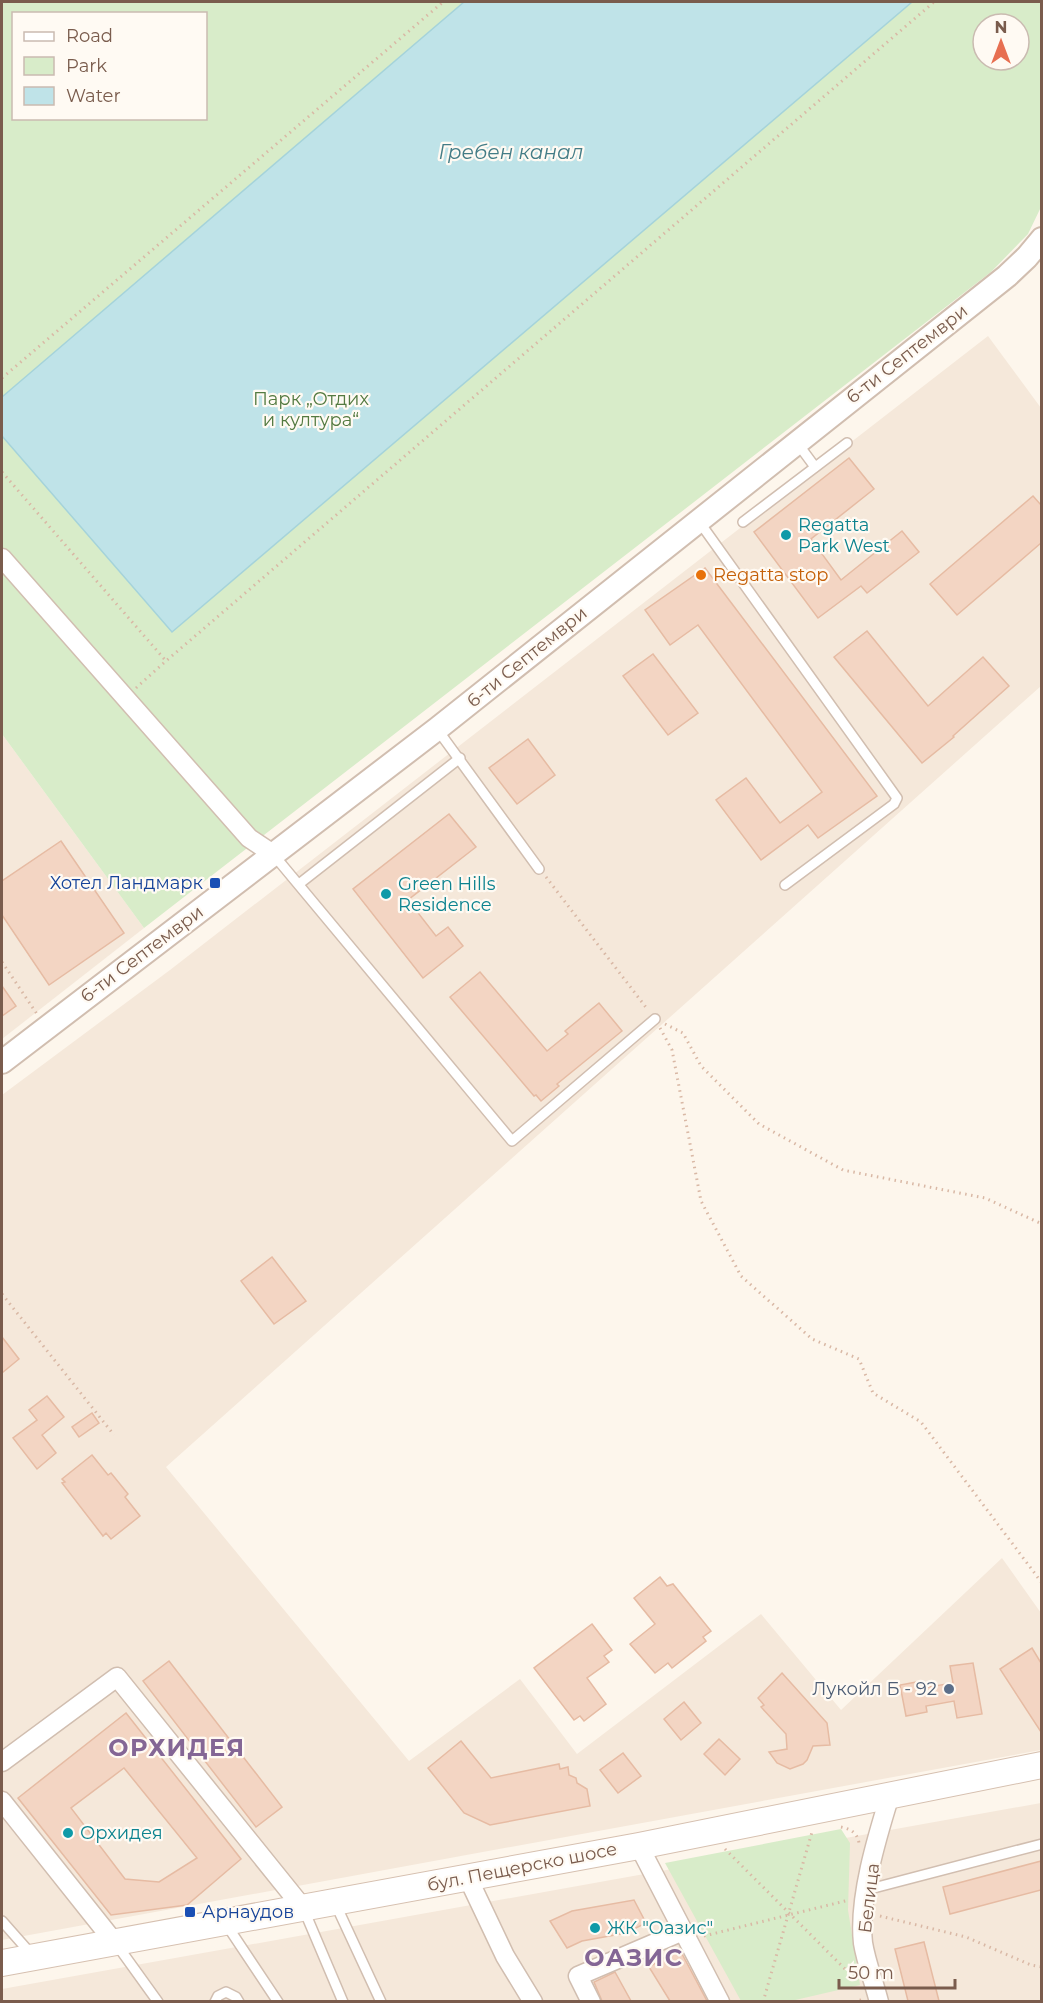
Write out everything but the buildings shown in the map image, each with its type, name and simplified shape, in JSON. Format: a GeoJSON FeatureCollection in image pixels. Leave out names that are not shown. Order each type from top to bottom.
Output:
{"type":"FeatureCollection","features":[{"type":"Feature","properties":{"kind":"main road","name":"бул. Пещерско шосе"},"geometry":{"type":"LineString","coordinates":[[2,1963],[639,1846],[1041,1765]]}},
{"type":"Feature","properties":{"kind":"street","name":"6-ти Септември"},"geometry":{"type":"LineString","coordinates":[[2,1062],[437,729],[1007,276],[1027,257],[1041,239]]}},
{"type":"Feature","properties":{"kind":"street"},"geometry":{"type":"LineString","coordinates":[[2,558],[249,838],[273,854]]}},
{"type":"Feature","properties":{"kind":"street"},"geometry":{"type":"LineString","coordinates":[[2,1762],[117,1677],[303,1908]]}},
{"type":"Feature","properties":{"kind":"street","name":"Белица"},"geometry":{"type":"LineString","coordinates":[[879,2001],[863,1943],[861,1900],[890,1795]]}},
{"type":"Feature","properties":{"kind":"street"},"geometry":{"type":"LineString","coordinates":[[2,1801],[115,1943]]}},
{"type":"Feature","properties":{"kind":"street"},"geometry":{"type":"LineString","coordinates":[[639,1846],[720,2001]]}},
{"type":"Feature","properties":{"kind":"street"},"geometry":{"type":"LineString","coordinates":[[468,1878],[505,1956],[533,2001]]}},
{"type":"Feature","properties":{"kind":"street"},"geometry":{"type":"LineString","coordinates":[[591,2001],[578,1976],[685,1935]]}},
{"type":"Feature","properties":{"kind":"lane"},"geometry":{"type":"LineString","coordinates":[[796,442],[815,467]]}},
{"type":"Feature","properties":{"kind":"lane"},"geometry":{"type":"LineString","coordinates":[[743,522],[847,443]]}},
{"type":"Feature","properties":{"kind":"lane"},"geometry":{"type":"LineString","coordinates":[[698,520],[897,798],[894,804],[785,885]]}},
{"type":"Feature","properties":{"kind":"lane"},"geometry":{"type":"LineString","coordinates":[[437,729],[539,869]]}},
{"type":"Feature","properties":{"kind":"lane"},"geometry":{"type":"LineString","coordinates":[[299,884],[460,758]]}},
{"type":"Feature","properties":{"kind":"lane"},"geometry":{"type":"LineString","coordinates":[[273,854],[512,1141],[655,1019]]}},
{"type":"Feature","properties":{"kind":"lane"},"geometry":{"type":"LineString","coordinates":[[861,1900],[1041,1844]]}},
{"type":"Feature","properties":{"kind":"lane"},"geometry":{"type":"LineString","coordinates":[[335,1902],[381,2001]]}},
{"type":"Feature","properties":{"kind":"lane"},"geometry":{"type":"LineString","coordinates":[[303,1908],[343,2001]]}},
{"type":"Feature","properties":{"kind":"lane"},"geometry":{"type":"LineString","coordinates":[[2,1921],[33,1957]]}},
{"type":"Feature","properties":{"kind":"lane"},"geometry":{"type":"LineString","coordinates":[[225,1922],[278,2001]]}},
{"type":"Feature","properties":{"kind":"lane"},"geometry":{"type":"LineString","coordinates":[[115,1943],[158,2001]]}},
{"type":"Feature","properties":{"kind":"lane"},"geometry":{"type":"LineString","coordinates":[[214,2001],[226,1992],[239,2001]]}},
{"type":"Feature","properties":{"kind":"path"},"geometry":{"type":"LineString","coordinates":[[2,378],[443,2]]}},
{"type":"Feature","properties":{"kind":"path"},"geometry":{"type":"LineString","coordinates":[[125,698],[934,2]]}},
{"type":"Feature","properties":{"kind":"path"},"geometry":{"type":"LineString","coordinates":[[2,472],[166,661]]}},
{"type":"Feature","properties":{"kind":"path"},"geometry":{"type":"LineString","coordinates":[[539,869],[655,1019],[672,1050],[701,1201],[741,1276],[812,1339],[859,1359],[873,1392],[921,1422],[1041,1583]]}},
{"type":"Feature","properties":{"kind":"path"},"geometry":{"type":"LineString","coordinates":[[2,962],[46,1028]]}},
{"type":"Feature","properties":{"kind":"path"},"geometry":{"type":"LineString","coordinates":[[655,1019],[683,1033],[701,1066],[759,1124],[843,1170],[985,1198],[1041,1224]]}},
{"type":"Feature","properties":{"kind":"path"},"geometry":{"type":"LineString","coordinates":[[2,1294],[114,1435]]}},
{"type":"Feature","properties":{"kind":"path"},"geometry":{"type":"LineString","coordinates":[[840,1826],[851,1829],[858,1838],[860,1846]]}},
{"type":"Feature","properties":{"kind":"path"},"geometry":{"type":"LineString","coordinates":[[763,2001],[812,1832],[821,1830]]}},
{"type":"Feature","properties":{"kind":"path"},"geometry":{"type":"LineString","coordinates":[[734,1846],[723,1848],[857,1981]]}},
{"type":"Feature","properties":{"kind":"path"},"geometry":{"type":"LineString","coordinates":[[685,1935],[861,1900],[966,1937],[1031,1965],[1041,1967]]}},
{"type":"Feature","properties":{"kind":"shaded area"},"geometry":{"type":"Polygon","coordinates":[[[988,336],[1041,408],[1041,686],[166,1467],[409,1761],[520,1679],[577,1754],[761,1614],[841,1710],[1002,1558],[1041,1613],[1041,1750],[2,1940],[2,1095],[170,970],[988,336]]]}},
{"type":"Feature","properties":{"kind":"shaded area"},"geometry":{"type":"Polygon","coordinates":[[[2,734],[144,928],[2,1039],[2,734]]]}},
{"type":"Feature","properties":{"kind":"shaded area"},"geometry":{"type":"Polygon","coordinates":[[[1041,1803],[1041,2001],[2,2002],[2,1989],[1041,1803]]]}},
{"type":"Feature","properties":{"kind":"green space","name":"Парк „Отдих и култура“"},"geometry":{"type":"Polygon","coordinates":[[[2,2],[1041,2],[1041,207],[1028,234],[991,272],[144,928],[2,734],[2,2]]]}},
{"type":"Feature","properties":{"kind":"green space"},"geometry":{"type":"Polygon","coordinates":[[[841,1829],[850,1843],[848,1910],[860,1985],[791,2001],[741,2001],[665,1863],[841,1829]]]}},
{"type":"Feature","properties":{"kind":"water","name":"Гребен канал"},"geometry":{"type":"Polygon","coordinates":[[[464,2],[912,2],[172,632],[2,436],[2,397],[464,2]]]}},
{"type":"Feature","properties":{"kind":"place","name":"Regatta Park West"},"geometry":{"type":"Point","coordinates":[786,535]}},
{"type":"Feature","properties":{"kind":"place","name":"Regatta stop"},"geometry":{"type":"Point","coordinates":[701,575]}},
{"type":"Feature","properties":{"kind":"place","name":"Хотел Ландмарк"},"geometry":{"type":"Point","coordinates":[215,883]}},
{"type":"Feature","properties":{"kind":"place","name":"Green Hills Residence"},"geometry":{"type":"Point","coordinates":[386,894]}},
{"type":"Feature","properties":{"kind":"place","name":"Лукойл Б - 92"},"geometry":{"type":"Point","coordinates":[949,1689]}},
{"type":"Feature","properties":{"kind":"place","name":"Орхидея"},"geometry":{"type":"Point","coordinates":[68,1833]}},
{"type":"Feature","properties":{"kind":"place","name":"Арнаудов"},"geometry":{"type":"Point","coordinates":[190,1912]}},
{"type":"Feature","properties":{"kind":"place","name":"ЖК \"Оазис\""},"geometry":{"type":"Point","coordinates":[595,1928]}},
{"type":"Feature","properties":{"kind":"district","name":"ОРХИДЕЯ"},"geometry":{"type":"Point","coordinates":[177,1747]}},
{"type":"Feature","properties":{"kind":"district","name":"ОАЗИС"},"geometry":{"type":"Point","coordinates":[634,1957]}}]}
